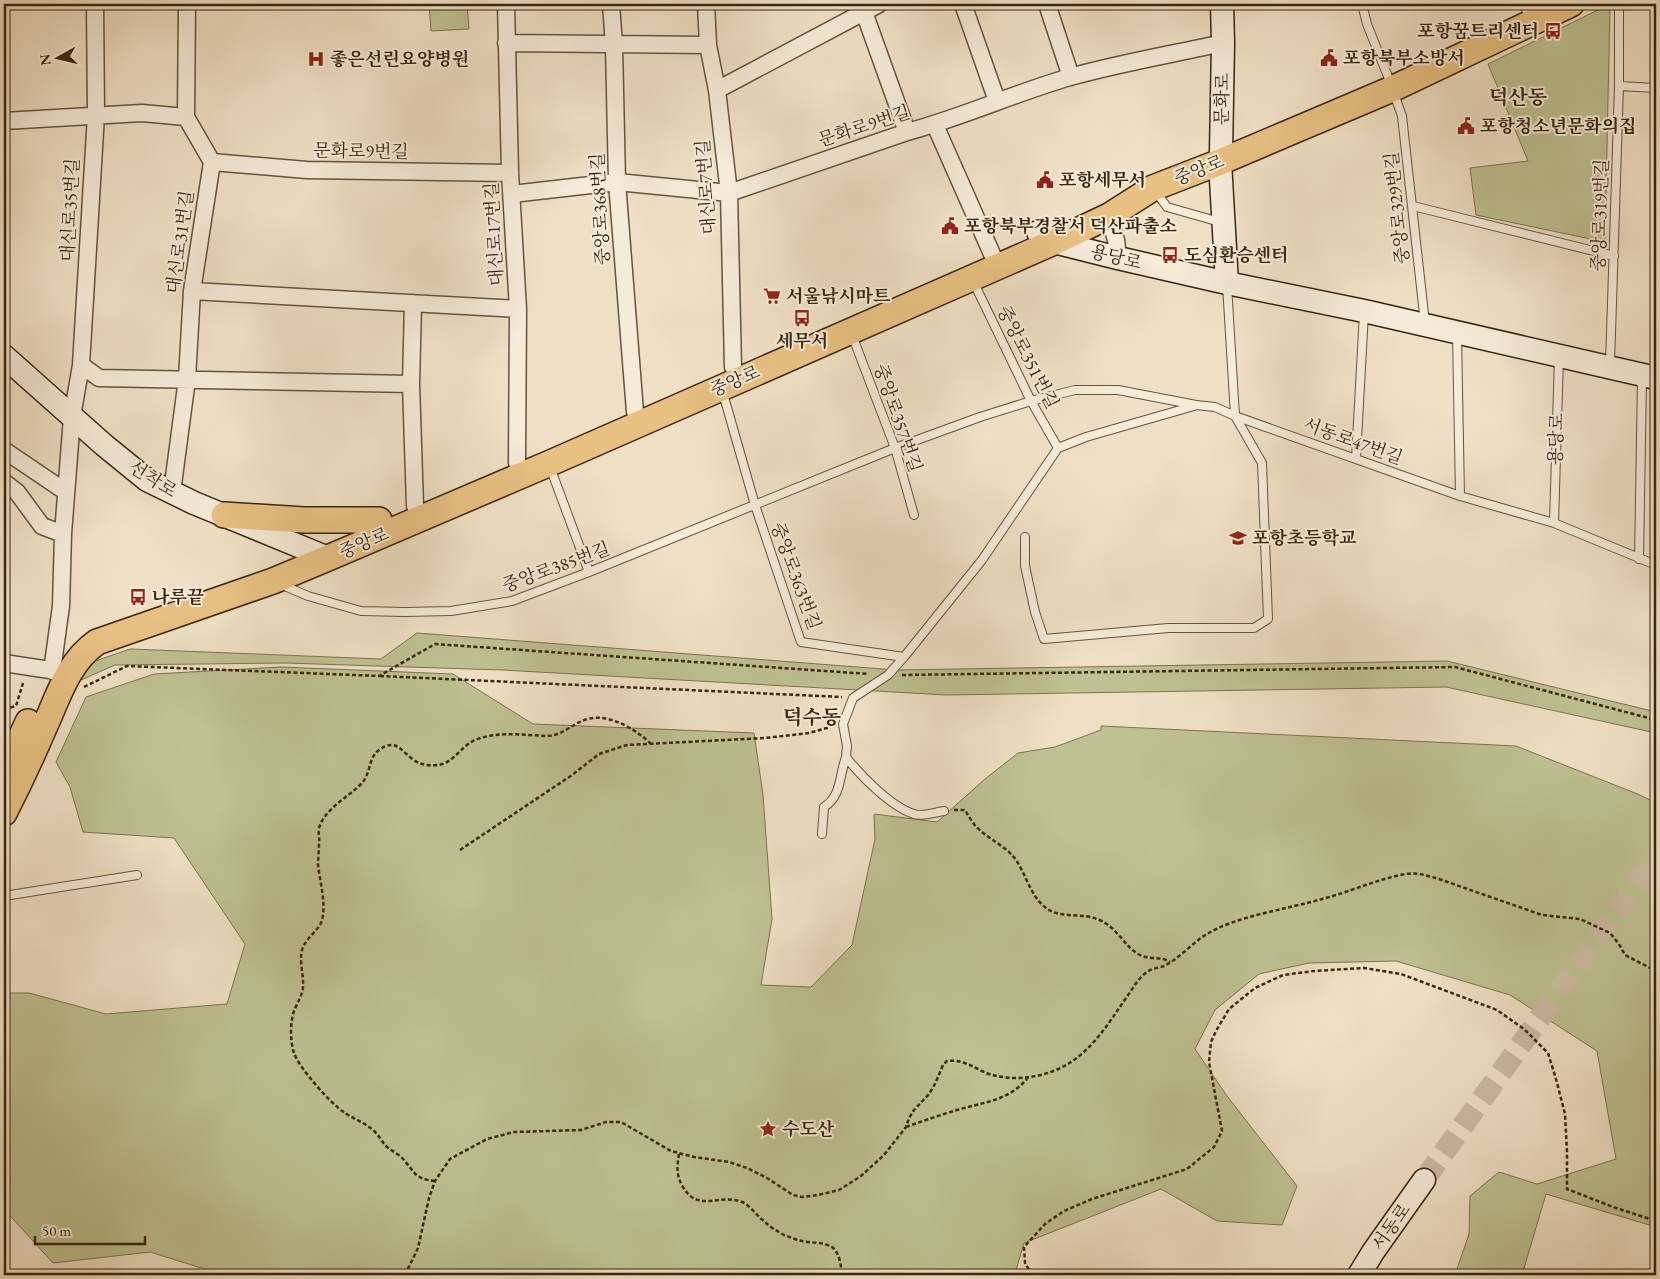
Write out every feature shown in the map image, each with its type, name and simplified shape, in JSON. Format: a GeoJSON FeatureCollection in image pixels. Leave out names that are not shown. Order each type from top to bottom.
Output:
{"type":"FeatureCollection","features":[{"type":"Feature","properties":{"kind":"main road","name":"문화로"},"geometry":{"type":"LineString","coordinates":[[1222,4],[1224,43],[1221,158],[1227,283]]}},
{"type":"Feature","properties":{"kind":"main road","name":"중앙로"},"geometry":{"type":"LineString","coordinates":[[4,774],[81,655],[97,642],[273,581],[380,520],[635,412],[851,332],[972,278],[1046,237],[1390,81],[1530,10],[1570,4]]}},
{"type":"Feature","properties":{"kind":"main road","name":"중앙로"},"geometry":{"type":"LineString","coordinates":[[4,813],[66,678],[62,652],[87,634],[319,554],[548,464],[727,377],[992,254],[1109,216],[1153,188],[1221,158]]}},
{"type":"Feature","properties":{"kind":"main road","name":"용당로"},"geometry":{"type":"LineString","coordinates":[[1046,237],[1118,258],[1364,311],[1649,376]]}},
{"type":"Feature","properties":{"kind":"main road","name":"선착로"},"geometry":{"type":"LineString","coordinates":[[4,356],[72,417],[147,480],[224,515],[319,554]]}},
{"type":"Feature","properties":{"kind":"main road"},"geometry":{"type":"LineString","coordinates":[[224,515],[304,520],[380,520]]}},
{"type":"Feature","properties":{"kind":"main road","name":"서동로"},"geometry":{"type":"LineString","coordinates":[[1359,1275],[1373,1252],[1428,1184],[1364,1275]]}},
{"type":"Feature","properties":{"kind":"street","name":"대신로35번길"},"geometry":{"type":"LineString","coordinates":[[66,678],[61,606],[63,534],[72,417],[81,365],[96,115],[95,4]]}},
{"type":"Feature","properties":{"kind":"street"},"geometry":{"type":"LineString","coordinates":[[187,4],[186,117],[212,162]]}},
{"type":"Feature","properties":{"kind":"street","name":"대신로17번길"},"geometry":{"type":"LineString","coordinates":[[506,4],[510,173],[518,309],[517,463]]}},
{"type":"Feature","properties":{"kind":"street","name":"중앙로368번길"},"geometry":{"type":"LineString","coordinates":[[611,4],[614,45],[617,182],[635,412]]}},
{"type":"Feature","properties":{"kind":"street","name":"대신로7번길"},"geometry":{"type":"LineString","coordinates":[[706,4],[708,45],[717,90],[729,193],[727,377]]}},
{"type":"Feature","properties":{"kind":"street"},"geometry":{"type":"LineString","coordinates":[[717,90],[879,4]]}},
{"type":"Feature","properties":{"kind":"street"},"geometry":{"type":"LineString","coordinates":[[963,4],[997,101]]}},
{"type":"Feature","properties":{"kind":"street"},"geometry":{"type":"LineString","coordinates":[[1046,4],[1071,77]]}},
{"type":"Feature","properties":{"kind":"street"},"geometry":{"type":"LineString","coordinates":[[864,12],[907,132]]}},
{"type":"Feature","properties":{"kind":"street"},"geometry":{"type":"LineString","coordinates":[[506,43],[708,45]]}},
{"type":"Feature","properties":{"kind":"street","name":"문화로9번길"},"geometry":{"type":"LineString","coordinates":[[512,194],[617,182],[729,193],[907,132],[935,125],[997,101],[1071,77],[1224,43]]}},
{"type":"Feature","properties":{"kind":"street"},"geometry":{"type":"LineString","coordinates":[[4,121],[142,113],[186,117]]}},
{"type":"Feature","properties":{"kind":"street"},"geometry":{"type":"LineString","coordinates":[[935,125],[992,254]]}},
{"type":"Feature","properties":{"kind":"street","name":"문화로9번길"},"geometry":{"type":"LineString","coordinates":[[212,162],[307,170],[510,173]]}},
{"type":"Feature","properties":{"kind":"street","name":"대신로31번길"},"geometry":{"type":"LineString","coordinates":[[172,492],[187,378],[192,291],[212,162]]}},
{"type":"Feature","properties":{"kind":"street"},"geometry":{"type":"LineString","coordinates":[[1109,216],[1116,240],[1118,258]]}},
{"type":"Feature","properties":{"kind":"street"},"geometry":{"type":"LineString","coordinates":[[192,291],[518,309]]}},
{"type":"Feature","properties":{"kind":"street"},"geometry":{"type":"LineString","coordinates":[[413,304],[411,384],[415,506]]}},
{"type":"Feature","properties":{"kind":"street"},"geometry":{"type":"LineString","coordinates":[[81,365],[99,378],[187,378],[411,384]]}},
{"type":"Feature","properties":{"kind":"street"},"geometry":{"type":"LineString","coordinates":[[4,450],[66,492]]}},
{"type":"Feature","properties":{"kind":"street"},"geometry":{"type":"LineString","coordinates":[[4,482],[16,492],[42,526],[63,534]]}},
{"type":"Feature","properties":{"kind":"street"},"geometry":{"type":"LineString","coordinates":[[4,663],[66,678]]}},
{"type":"Feature","properties":{"kind":"lane","name":"중앙로329번길"},"geometry":{"type":"LineString","coordinates":[[1362,4],[1367,24],[1402,116],[1426,325]]}},
{"type":"Feature","properties":{"kind":"lane","name":"중앙로319번길"},"geometry":{"type":"LineString","coordinates":[[1610,367],[1619,86],[1619,4]]}},
{"type":"Feature","properties":{"kind":"lane"},"geometry":{"type":"LineString","coordinates":[[1619,86],[1656,88]]}},
{"type":"Feature","properties":{"kind":"lane"},"geometry":{"type":"LineString","coordinates":[[1153,188],[1167,206],[1223,222]]}},
{"type":"Feature","properties":{"kind":"lane"},"geometry":{"type":"LineString","coordinates":[[1413,206],[1614,256]]}},
{"type":"Feature","properties":{"kind":"lane","name":"중앙로351번길"},"geometry":{"type":"LineString","coordinates":[[972,278],[1031,401],[1058,448]]}},
{"type":"Feature","properties":{"kind":"lane"},"geometry":{"type":"LineString","coordinates":[[1025,537],[1025,566],[1035,612],[1044,638],[1168,628],[1254,628],[1268,619],[1262,463],[1235,416],[1227,283]]}},
{"type":"Feature","properties":{"kind":"lane"},"geometry":{"type":"LineString","coordinates":[[1356,458],[1364,311]]}},
{"type":"Feature","properties":{"kind":"lane","name":"중앙로357번길"},"geometry":{"type":"LineString","coordinates":[[851,332],[895,448],[914,515]]}},
{"type":"Feature","properties":{"kind":"lane"},"geometry":{"type":"LineString","coordinates":[[1457,332],[1460,496]]}},
{"type":"Feature","properties":{"kind":"lane","name":"용당로"},"geometry":{"type":"LineString","coordinates":[[1554,523],[1559,356]]}},
{"type":"Feature","properties":{"kind":"lane","name":"용당로"},"geometry":{"type":"LineString","coordinates":[[1639,558],[1649,376]]}},
{"type":"Feature","properties":{"kind":"lane","name":"중앙로363번길"},"geometry":{"type":"LineString","coordinates":[[727,377],[755,505],[800,642],[904,657]]}},
{"type":"Feature","properties":{"kind":"lane","name":"서동로47번길"},"geometry":{"type":"LineString","coordinates":[[895,448],[980,417],[1031,401],[1075,390],[1118,390],[1215,407],[1235,416],[1460,496],[1554,523],[1656,565]]}},
{"type":"Feature","properties":{"kind":"lane"},"geometry":{"type":"LineString","coordinates":[[822,834],[824,807],[833,801],[839,788],[847,746],[843,724],[853,698],[888,675],[904,657],[982,560],[1058,448],[1086,437],[1196,405]]}},
{"type":"Feature","properties":{"kind":"lane","name":"중앙로385번길"},"geometry":{"type":"LineString","coordinates":[[273,581],[308,596],[360,611],[451,611],[512,601],[589,572],[895,448]]}},
{"type":"Feature","properties":{"kind":"lane"},"geometry":{"type":"LineString","coordinates":[[548,464],[589,572]]}},
{"type":"Feature","properties":{"kind":"lane"},"geometry":{"type":"LineString","coordinates":[[846,756],[861,776],[901,808],[915,815],[944,811]]}},
{"type":"Feature","properties":{"kind":"lane"},"geometry":{"type":"LineString","coordinates":[[4,896],[137,875]]}},
{"type":"Feature","properties":{"kind":"path"},"geometry":{"type":"LineString","coordinates":[[380,676],[435,644],[888,675],[1454,667],[1656,720]]}},
{"type":"Feature","properties":{"kind":"path"},"geometry":{"type":"LineString","coordinates":[[66,678],[126,666],[853,698]]}},
{"type":"Feature","properties":{"kind":"path"},"geometry":{"type":"LineString","coordinates":[[4,710],[16,706],[20,698],[23,682]]}},
{"type":"Feature","properties":{"kind":"path"},"geometry":{"type":"LineString","coordinates":[[435,1181],[417,1177],[400,1156],[386,1147],[377,1133],[367,1124],[347,1115],[334,1106],[303,1067],[294,1052],[292,1020],[303,990],[302,949],[306,941],[317,930],[323,916],[323,890],[318,864],[318,833],[320,826],[325,817],[366,779],[373,756],[379,750],[392,745],[399,746],[413,760],[421,764],[436,766],[444,764],[465,746],[476,740],[501,735],[554,736],[588,719],[600,718],[620,723],[642,734],[651,744]]}},
{"type":"Feature","properties":{"kind":"path"},"geometry":{"type":"LineString","coordinates":[[460,850],[572,775],[599,754],[627,745],[765,738],[809,733],[843,724]]}},
{"type":"Feature","properties":{"kind":"path"},"geometry":{"type":"LineString","coordinates":[[944,811],[965,810],[979,830],[1002,846],[1015,859],[1031,889],[1048,910],[1058,914],[1082,915],[1096,919],[1110,925],[1134,951],[1141,955],[1164,959],[1170,962]]}},
{"type":"Feature","properties":{"kind":"path"},"geometry":{"type":"LineString","coordinates":[[405,1275],[418,1248],[429,1198],[435,1181],[450,1159],[487,1139],[514,1132],[581,1130],[606,1122],[622,1122],[664,1148],[679,1154],[729,1162],[747,1168],[793,1195],[818,1195],[839,1190],[862,1176],[884,1155],[906,1127],[909,1118],[935,1084],[947,1060],[956,1060],[993,1075],[1027,1079],[1055,1071],[1085,1052],[1108,1026],[1140,978],[1148,971],[1164,966],[1206,934],[1230,924],[1324,899],[1389,878],[1415,874],[1439,878],[1542,915],[1580,919],[1610,933],[1625,955],[1656,971]]}},
{"type":"Feature","properties":{"kind":"path"},"geometry":{"type":"LineString","coordinates":[[1032,1275],[1025,1263],[1024,1247],[1045,1224],[1064,1211],[1092,1199],[1187,1169],[1214,1147],[1222,1131],[1209,1062],[1216,1031],[1229,1009],[1255,988],[1283,975],[1314,971],[1364,968],[1401,974],[1497,1010],[1524,1029],[1548,1053],[1556,1079],[1565,1114],[1566,1189],[1613,1207],[1656,1220]]}},
{"type":"Feature","properties":{"kind":"path"},"geometry":{"type":"LineString","coordinates":[[906,1127],[1006,1096],[1027,1079]]}},
{"type":"Feature","properties":{"kind":"path"},"geometry":{"type":"LineString","coordinates":[[679,1154],[677,1167],[680,1182],[685,1192],[693,1199],[701,1201],[733,1200],[743,1203],[766,1224],[782,1234],[796,1240],[826,1244],[833,1248],[838,1256],[842,1275]]}},
{"type":"Feature","properties":{"kind":"green space"},"geometry":{"type":"Polygon","coordinates":[[[429,4],[467,4],[469,29],[431,31],[429,4]]]}},
{"type":"Feature","properties":{"kind":"green space"},"geometry":{"type":"Polygon","coordinates":[[[1610,4],[1605,242],[1476,215],[1470,168],[1528,161],[1488,64],[1610,4]]]}},
{"type":"Feature","properties":{"kind":"green space"},"geometry":{"type":"Polygon","coordinates":[[[417,633],[896,670],[1447,661],[1656,712],[1656,733],[1446,687],[947,695],[502,670],[285,663],[115,665],[72,684],[78,667],[130,649],[381,659],[417,633]]]}},
{"type":"Feature","properties":{"kind":"green space"},"geometry":{"type":"Polygon","coordinates":[[[281,667],[453,674],[533,724],[754,733],[763,795],[772,919],[761,985],[811,987],[852,945],[875,839],[874,814],[937,822],[985,779],[1018,753],[1055,747],[1101,730],[1101,726],[1516,746],[1640,795],[1656,803],[1656,1227],[1546,1194],[1522,1275],[1455,1275],[1469,1234],[1470,1196],[1499,1172],[1537,1184],[1616,1159],[1597,1051],[1510,995],[1396,961],[1309,963],[1259,974],[1215,1010],[1195,1049],[1227,1096],[1297,1186],[1282,1225],[1217,1221],[1161,1189],[1024,1243],[1016,1270],[1022,1275],[210,1275],[211,1271],[150,1252],[53,1263],[4,1209],[4,993],[29,993],[106,1014],[227,1004],[245,944],[174,838],[83,832],[70,787],[56,762],[86,697],[154,674],[281,667]]]}},
{"type":"Feature","properties":{"kind":"tunnel"},"geometry":{"type":"LineString","coordinates":[[1424,1180],[1656,856]]}},
{"type":"Feature","properties":{"kind":"place","name":"포항꿈트리센터"},"geometry":{"type":"Point","coordinates":[1553,31]}},
{"type":"Feature","properties":{"kind":"place","name":"포항북부소방서"},"geometry":{"type":"Point","coordinates":[1329,58]}},
{"type":"Feature","properties":{"kind":"place","name":"좋은선린요양병원"},"geometry":{"type":"Point","coordinates":[316,59]}},
{"type":"Feature","properties":{"kind":"place","name":"포항청소년문화의집"},"geometry":{"type":"Point","coordinates":[1466,126]}},
{"type":"Feature","properties":{"kind":"place","name":"포항세무서"},"geometry":{"type":"Point","coordinates":[1045,180]}},
{"type":"Feature","properties":{"kind":"place","name":"포항북부경찰서 덕산파출소"},"geometry":{"type":"Point","coordinates":[950,226]}},
{"type":"Feature","properties":{"kind":"place","name":"도심환승센터"},"geometry":{"type":"Point","coordinates":[1170,255]}},
{"type":"Feature","properties":{"kind":"place","name":"서울낚시마트"},"geometry":{"type":"Point","coordinates":[772,296]}},
{"type":"Feature","properties":{"kind":"place","name":"세무서"},"geometry":{"type":"Point","coordinates":[802,318]}},
{"type":"Feature","properties":{"kind":"place","name":"포항초등학교"},"geometry":{"type":"Point","coordinates":[1238,538]}},
{"type":"Feature","properties":{"kind":"place","name":"나루끝"},"geometry":{"type":"Point","coordinates":[138,597]}},
{"type":"Feature","properties":{"kind":"place","name":"수도산"},"geometry":{"type":"Point","coordinates":[768,1129]}},
{"type":"Feature","properties":{"kind":"district","name":"덕산동"},"geometry":{"type":"Point","coordinates":[1518,97]}},
{"type":"Feature","properties":{"kind":"district","name":"덕수동"},"geometry":{"type":"Point","coordinates":[812,717]}}]}
